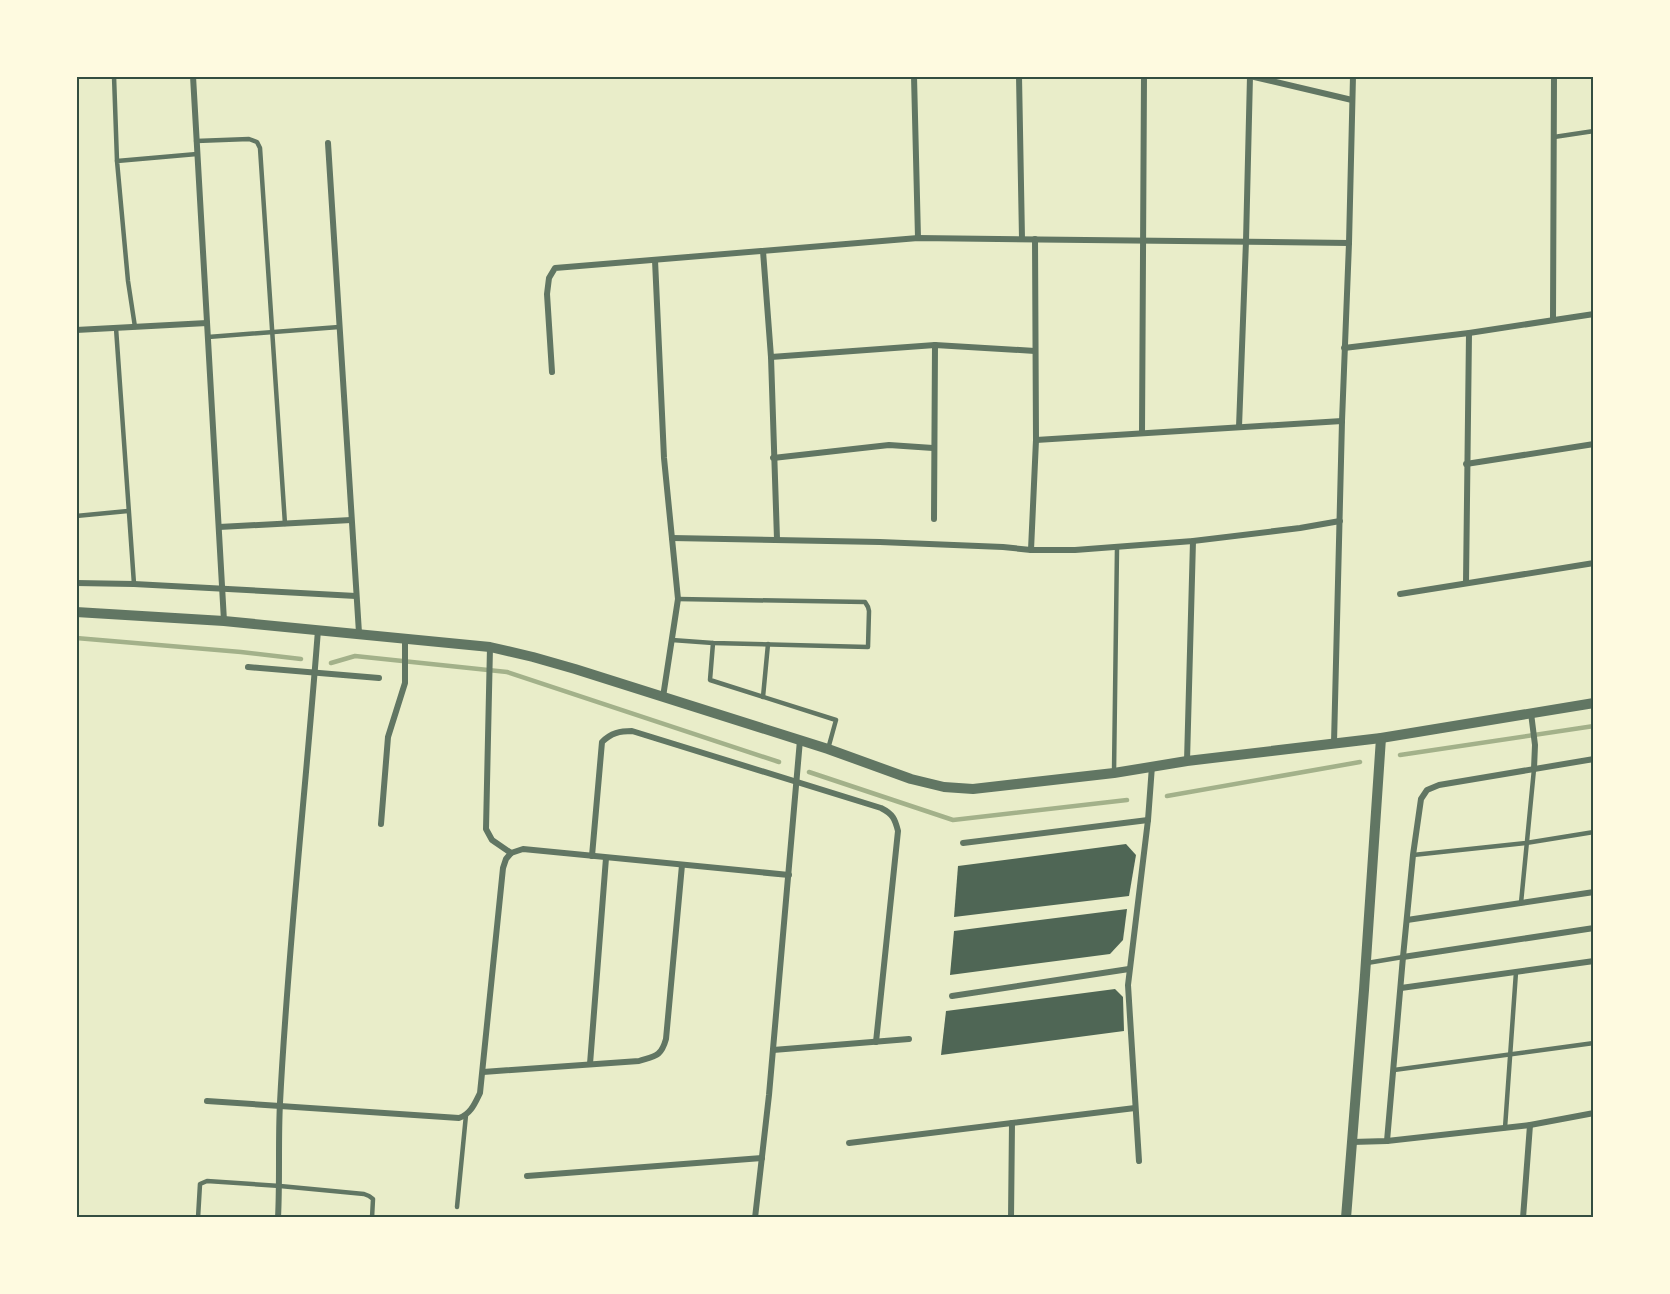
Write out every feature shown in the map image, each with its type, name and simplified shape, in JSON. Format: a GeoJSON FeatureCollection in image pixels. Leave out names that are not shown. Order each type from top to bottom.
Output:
{"type":"FeatureCollection","features":[{"type":"Feature","properties":{"kind":"street"},"geometry":{"type":"LineString","coordinates":[[193,76],[224,621]]}},
{"type":"Feature","properties":{"kind":"street"},"geometry":{"type":"LineString","coordinates":[[914,76],[918,238]]}},
{"type":"Feature","properties":{"kind":"street"},"geometry":{"type":"LineString","coordinates":[[1019,76],[1022,239]]}},
{"type":"Feature","properties":{"kind":"street"},"geometry":{"type":"LineString","coordinates":[[1142,433],[1144,76]]}},
{"type":"Feature","properties":{"kind":"street"},"geometry":{"type":"LineString","coordinates":[[1239,427],[1250,76],[1352,100]]}},
{"type":"Feature","properties":{"kind":"street"},"geometry":{"type":"LineString","coordinates":[[1335,743],[1353,76]]}},
{"type":"Feature","properties":{"kind":"street"},"geometry":{"type":"LineString","coordinates":[[1553,320],[1554,76]]}},
{"type":"Feature","properties":{"kind":"street"},"geometry":{"type":"LineString","coordinates":[[328,143],[359,633]]}},
{"type":"Feature","properties":{"kind":"street"},"geometry":{"type":"LineString","coordinates":[[552,372],[547,294],[549,278],[555,268],[918,238],[1349,243]]}},
{"type":"Feature","properties":{"kind":"street"},"geometry":{"type":"LineString","coordinates":[[1031,550],[1036,440],[1035,239]]}},
{"type":"Feature","properties":{"kind":"street"},"geometry":{"type":"LineString","coordinates":[[763,250],[771,357],[777,539]]}},
{"type":"Feature","properties":{"kind":"street"},"geometry":{"type":"LineString","coordinates":[[655,260],[664,458],[678,599],[663,698]]}},
{"type":"Feature","properties":{"kind":"street"},"geometry":{"type":"LineString","coordinates":[[1344,348],[1469,333],[1593,314]]}},
{"type":"Feature","properties":{"kind":"street"},"geometry":{"type":"LineString","coordinates":[[76,330],[207,323]]}},
{"type":"Feature","properties":{"kind":"street"},"geometry":{"type":"LineString","coordinates":[[1466,583],[1469,333]]}},
{"type":"Feature","properties":{"kind":"street"},"geometry":{"type":"LineString","coordinates":[[771,357],[935,345],[1035,351]]}},
{"type":"Feature","properties":{"kind":"street"},"geometry":{"type":"LineString","coordinates":[[934,519],[935,345]]}},
{"type":"Feature","properties":{"kind":"street"},"geometry":{"type":"LineString","coordinates":[[1036,440],[1342,421]]}},
{"type":"Feature","properties":{"kind":"street"},"geometry":{"type":"LineString","coordinates":[[1466,464],[1593,444]]}},
{"type":"Feature","properties":{"kind":"street"},"geometry":{"type":"LineString","coordinates":[[773,458],[889,446],[933,448]]}},
{"type":"Feature","properties":{"kind":"street"},"geometry":{"type":"LineString","coordinates":[[219,527],[351,520]]}},
{"type":"Feature","properties":{"kind":"street"},"geometry":{"type":"LineString","coordinates":[[672,538],[777,539],[1075,550],[1193,541],[1288,530],[1340,521]]}},
{"type":"Feature","properties":{"kind":"street"},"geometry":{"type":"LineString","coordinates":[[1187,761],[1193,541]]}},
{"type":"Feature","properties":{"kind":"street"},"geometry":{"type":"LineString","coordinates":[[1400,594],[1593,563]]}},
{"type":"Feature","properties":{"kind":"street"},"geometry":{"type":"LineString","coordinates":[[76,584],[134,584],[356,596]]}},
{"type":"Feature","properties":{"kind":"street"},"geometry":{"type":"LineString","coordinates":[[76,612],[224,621],[490,647],[533,657],[800,740],[911,779],[944,787],[973,789],[1381,738],[1593,703]]}},
{"type":"Feature","properties":{"kind":"street"},"geometry":{"type":"LineString","coordinates":[[278,1218],[280,1106],[295,880],[318,629]]}},
{"type":"Feature","properties":{"kind":"street"},"geometry":{"type":"LineString","coordinates":[[381,824],[388,737],[406,673],[405,638]]}},
{"type":"Feature","properties":{"kind":"street"},"geometry":{"type":"LineString","coordinates":[[490,647],[486,829],[492,840],[510,853]]}},
{"type":"Feature","properties":{"kind":"street"},"geometry":{"type":"LineString","coordinates":[[248,667],[378,678]]}},
{"type":"Feature","properties":{"kind":"street"},"geometry":{"type":"LineString","coordinates":[[1532,713],[1535,745],[1534,769]]}},
{"type":"Feature","properties":{"kind":"street"},"geometry":{"type":"LineString","coordinates":[[592,856],[602,742],[608,735],[620,731],[632,731],[881,808],[890,813],[896,820],[898,831],[876,1042]]}},
{"type":"Feature","properties":{"kind":"street"},"geometry":{"type":"LineString","coordinates":[[1346,1218],[1381,738]]}},
{"type":"Feature","properties":{"kind":"street"},"geometry":{"type":"LineString","coordinates":[[755,1218],[773,1050],[800,740]]}},
{"type":"Feature","properties":{"kind":"street"},"geometry":{"type":"LineString","coordinates":[[1388,1141],[1403,957],[1421,799],[1427,790],[1438,785],[1593,759]]}},
{"type":"Feature","properties":{"kind":"street"},"geometry":{"type":"LineString","coordinates":[[1139,1161],[1128,985],[1148,820],[1152,766]]}},
{"type":"Feature","properties":{"kind":"street"},"geometry":{"type":"LineString","coordinates":[[963,843],[1148,820]]}},
{"type":"Feature","properties":{"kind":"street"},"geometry":{"type":"LineString","coordinates":[[207,1101],[463,1117],[474,1106],[480,1093],[503,868],[510,853],[523,849],[789,875]]}},
{"type":"Feature","properties":{"kind":"street"},"geometry":{"type":"LineString","coordinates":[[590,1064],[606,858]]}},
{"type":"Feature","properties":{"kind":"street"},"geometry":{"type":"LineString","coordinates":[[483,1072],[639,1061],[663,1051],[682,865]]}},
{"type":"Feature","properties":{"kind":"street"},"geometry":{"type":"LineString","coordinates":[[1407,920],[1593,892]]}},
{"type":"Feature","properties":{"kind":"street"},"geometry":{"type":"LineString","coordinates":[[1403,957],[1593,928]]}},
{"type":"Feature","properties":{"kind":"street"},"geometry":{"type":"LineString","coordinates":[[1401,988],[1593,961]]}},
{"type":"Feature","properties":{"kind":"street"},"geometry":{"type":"LineString","coordinates":[[952,996],[1129,969]]}},
{"type":"Feature","properties":{"kind":"street"},"geometry":{"type":"LineString","coordinates":[[773,1050],[909,1039]]}},
{"type":"Feature","properties":{"kind":"street"},"geometry":{"type":"LineString","coordinates":[[849,1143],[1135,1108]]}},
{"type":"Feature","properties":{"kind":"street"},"geometry":{"type":"LineString","coordinates":[[1352,1142],[1388,1141],[1530,1125],[1593,1113]]}},
{"type":"Feature","properties":{"kind":"street"},"geometry":{"type":"LineString","coordinates":[[1011,1218],[1012,1123]]}},
{"type":"Feature","properties":{"kind":"street"},"geometry":{"type":"LineString","coordinates":[[1523,1218],[1530,1125]]}},
{"type":"Feature","properties":{"kind":"street"},"geometry":{"type":"LineString","coordinates":[[527,1176],[762,1158]]}},
{"type":"Feature","properties":{"kind":"lane"},"geometry":{"type":"LineString","coordinates":[[114,76],[117,161],[128,281],[135,327]]}},
{"type":"Feature","properties":{"kind":"lane"},"geometry":{"type":"LineString","coordinates":[[1554,137],[1593,131]]}},
{"type":"Feature","properties":{"kind":"lane"},"geometry":{"type":"LineString","coordinates":[[196,141],[249,138],[257,142],[260,148],[285,524]]}},
{"type":"Feature","properties":{"kind":"lane"},"geometry":{"type":"LineString","coordinates":[[117,161],[197,154]]}},
{"type":"Feature","properties":{"kind":"lane"},"geometry":{"type":"LineString","coordinates":[[208,337],[339,327]]}},
{"type":"Feature","properties":{"kind":"lane"},"geometry":{"type":"LineString","coordinates":[[116,328],[134,584]]}},
{"type":"Feature","properties":{"kind":"lane"},"geometry":{"type":"LineString","coordinates":[[76,516],[129,511]]}},
{"type":"Feature","properties":{"kind":"lane"},"geometry":{"type":"LineString","coordinates":[[1114,773],[1117,548]]}},
{"type":"Feature","properties":{"kind":"lane"},"geometry":{"type":"LineString","coordinates":[[672,640],[868,647],[869,611],[865,602],[678,599]]}},
{"type":"Feature","properties":{"kind":"lane"},"geometry":{"type":"LineString","coordinates":[[713,643],[710,680],[836,720],[828,749]]}},
{"type":"Feature","properties":{"kind":"lane"},"geometry":{"type":"LineString","coordinates":[[763,696],[768,644]]}},
{"type":"Feature","properties":{"kind":"lane"},"geometry":{"type":"LineString","coordinates":[[1521,903],[1534,769]]}},
{"type":"Feature","properties":{"kind":"lane"},"geometry":{"type":"LineString","coordinates":[[1413,855],[1526,843],[1593,832]]}},
{"type":"Feature","properties":{"kind":"lane"},"geometry":{"type":"LineString","coordinates":[[1366,963],[1403,957]]}},
{"type":"Feature","properties":{"kind":"lane"},"geometry":{"type":"LineString","coordinates":[[1505,1128],[1516,972]]}},
{"type":"Feature","properties":{"kind":"lane"},"geometry":{"type":"LineString","coordinates":[[1394,1071],[1593,1043]]}},
{"type":"Feature","properties":{"kind":"lane"},"geometry":{"type":"LineString","coordinates":[[457,1207],[463,1117]]}},
{"type":"Feature","properties":{"kind":"lane"},"geometry":{"type":"LineString","coordinates":[[198,1218],[200,1184],[204,1182],[280,1186],[369,1196],[373,1199],[372,1218]]}},
{"type":"Feature","properties":{"kind":"building"},"geometry":{"type":"Polygon","coordinates":[[[1126,844],[1136,855],[1129,896],[954,917],[958,866],[1126,844]]]}},
{"type":"Feature","properties":{"kind":"building"},"geometry":{"type":"Polygon","coordinates":[[[1127,909],[1123,940],[1110,954],[950,975],[954,931],[1127,909]]]}},
{"type":"Feature","properties":{"kind":"building"},"geometry":{"type":"Polygon","coordinates":[[[1115,989],[1123,997],[1124,1031],[941,1055],[946,1011],[1115,989]]]}},
{"type":"Feature","properties":{"kind":"waterway"},"geometry":{"type":"LineString","coordinates":[[76,638],[301,659]]}},
{"type":"Feature","properties":{"kind":"waterway"},"geometry":{"type":"LineString","coordinates":[[331,663],[355,656],[507,672],[779,762]]}},
{"type":"Feature","properties":{"kind":"waterway"},"geometry":{"type":"LineString","coordinates":[[1400,755],[1594,726]]}},
{"type":"Feature","properties":{"kind":"waterway"},"geometry":{"type":"LineString","coordinates":[[1167,796],[1360,762]]}},
{"type":"Feature","properties":{"kind":"waterway"},"geometry":{"type":"LineString","coordinates":[[809,772],[953,820],[1127,800]]}}]}
